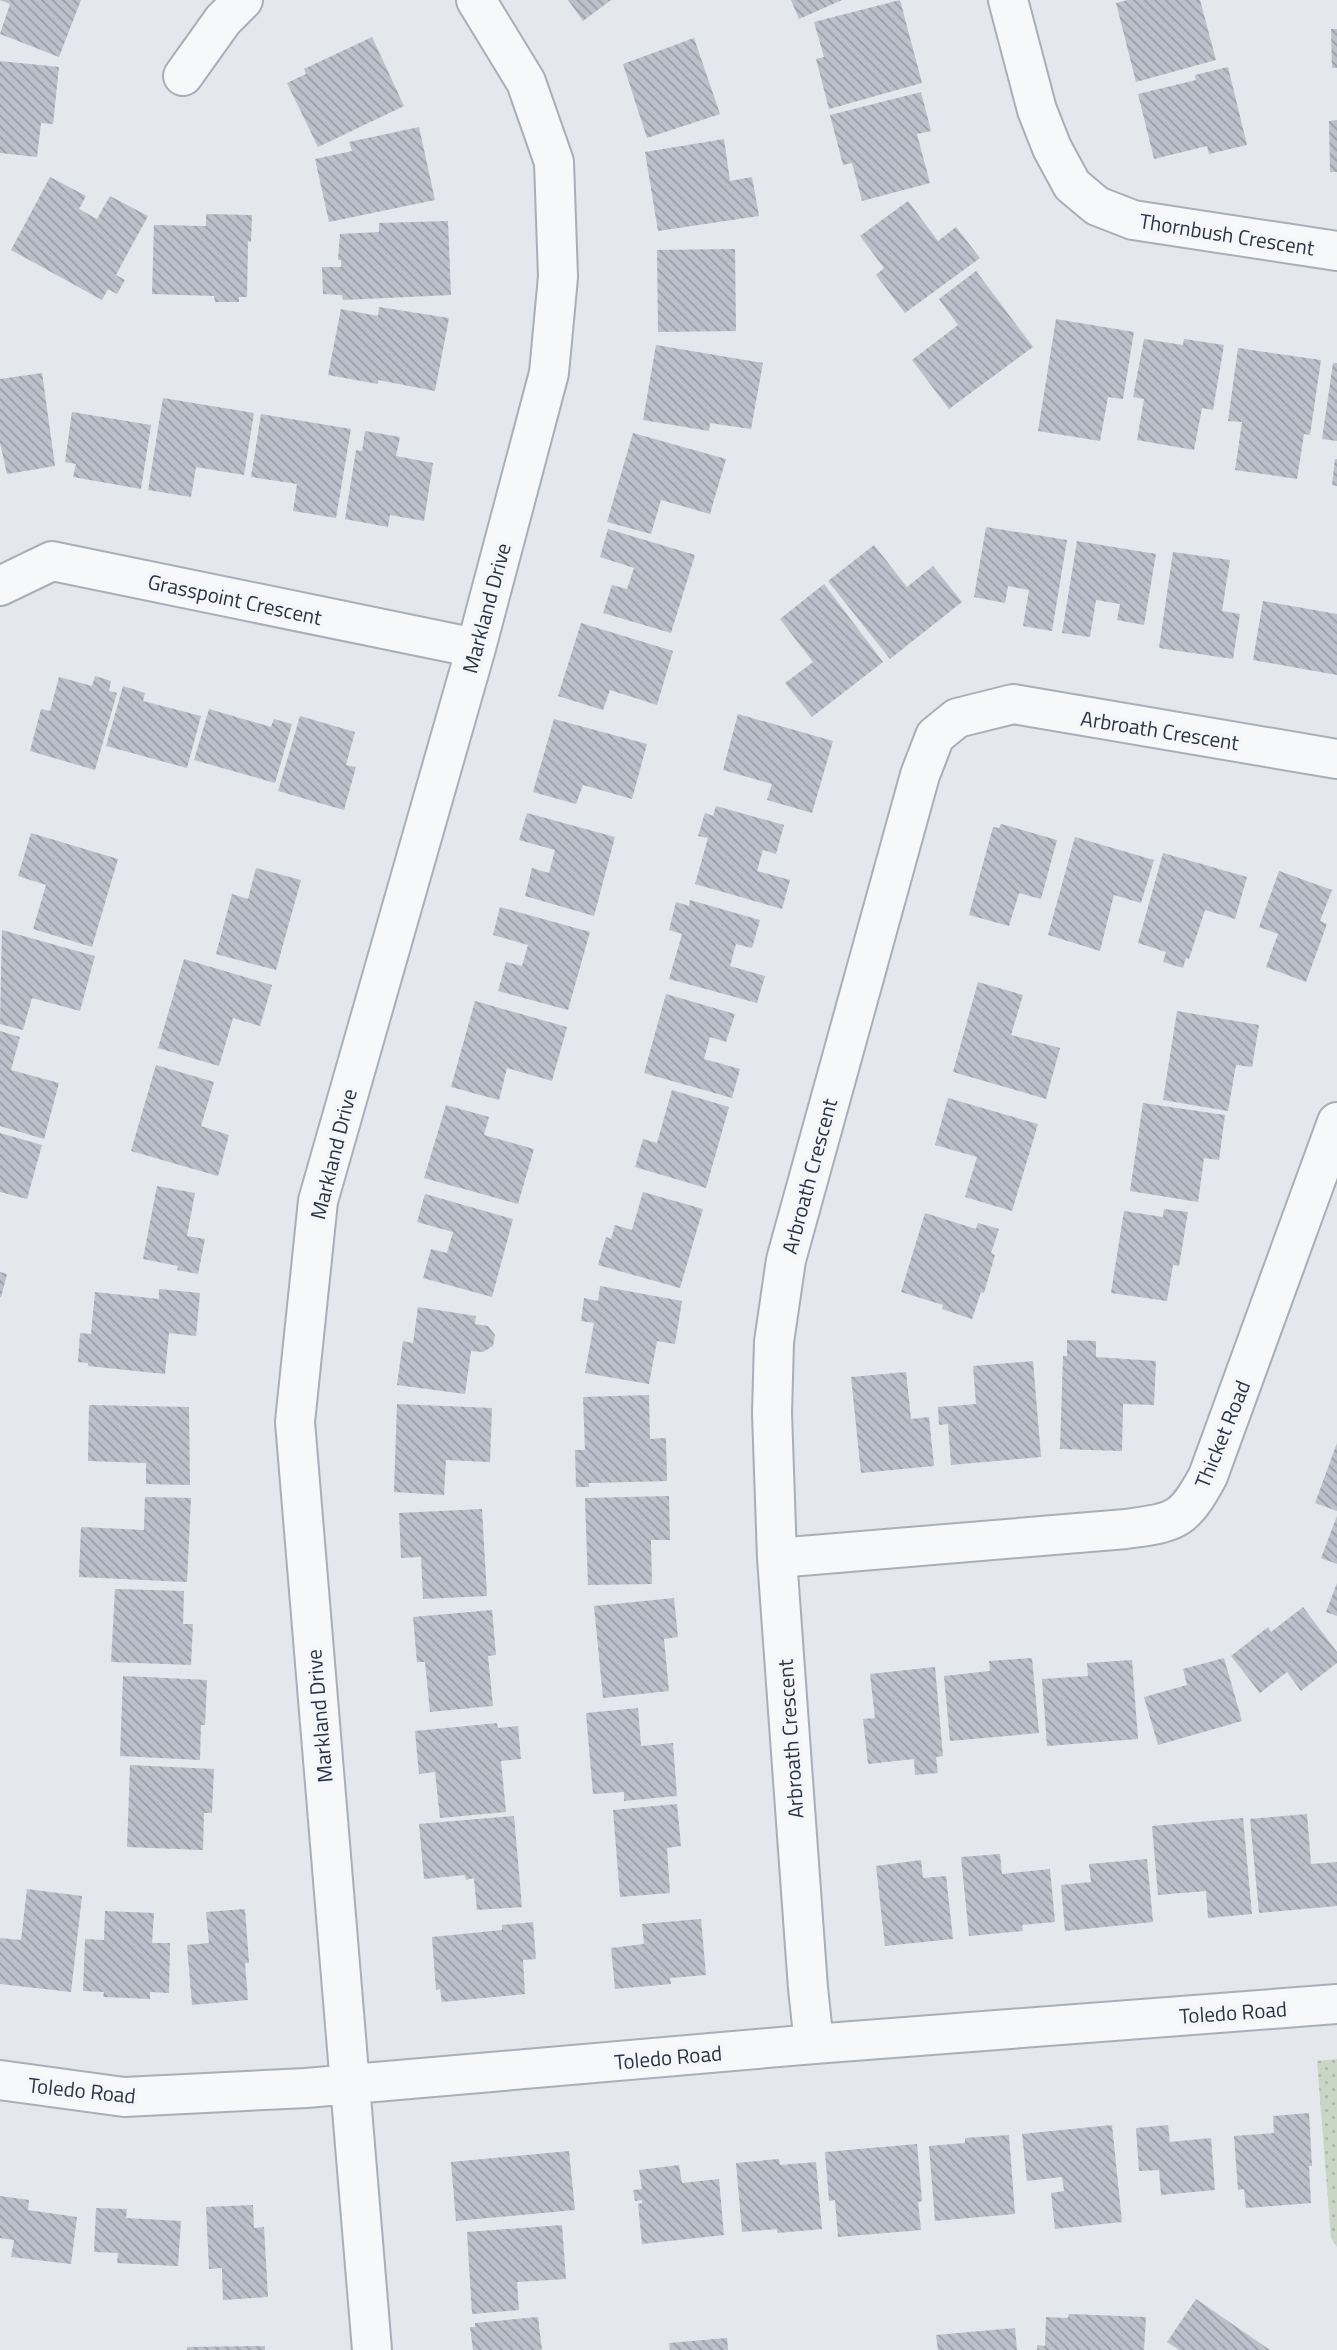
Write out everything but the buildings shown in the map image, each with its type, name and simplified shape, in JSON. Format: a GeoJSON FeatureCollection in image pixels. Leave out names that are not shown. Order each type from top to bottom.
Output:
{"type":"FeatureCollection","features":[{"type":"Feature","properties":{"kind":"street"},"geometry":{"type":"LineString","coordinates":[[183,76],[223,20],[243,0]]}},
{"type":"Feature","properties":{"kind":"street","name":"Markland Drive"},"geometry":{"type":"LineString","coordinates":[[372,2350],[295,1422],[317,1201],[476,648],[549,373],[558,277],[554,162],[526,82],[475,0]]}},
{"type":"Feature","properties":{"kind":"street","name":"Thornbush Crescent"},"geometry":{"type":"LineString","coordinates":[[1008,0],[1037,110],[1052,148],[1072,185],[1097,206],[1133,220],[1337,251]]}},
{"type":"Feature","properties":{"kind":"street","name":"Grasspoint Crescent"},"geometry":{"type":"LineString","coordinates":[[0,586],[52,561],[476,648]]}},
{"type":"Feature","properties":{"kind":"street","name":"Arbroath Crescent"},"geometry":{"type":"LineString","coordinates":[[814,2044],[776,1558],[772,1413],[774,1342],[786,1260],[920,775],[935,736],[957,718],[1013,705],[1337,759]]}},
{"type":"Feature","properties":{"kind":"street","name":"Thicket Road"},"geometry":{"type":"LineString","coordinates":[[776,1558],[1126,1529],[1166,1524],[1182,1515],[1194,1503],[1208,1476],[1337,1122]]}},
{"type":"Feature","properties":{"kind":"street","name":"Toledo Road"},"geometry":{"type":"LineString","coordinates":[[0,2080],[124,2097],[349,2085],[814,2044],[1337,2004]]}},
{"type":"Feature","properties":{"kind":"green space"},"geometry":{"type":"Polygon","coordinates":[[[1337,2059],[1337,2247],[1331,2238],[1317,2061],[1337,2059]]]}}]}
